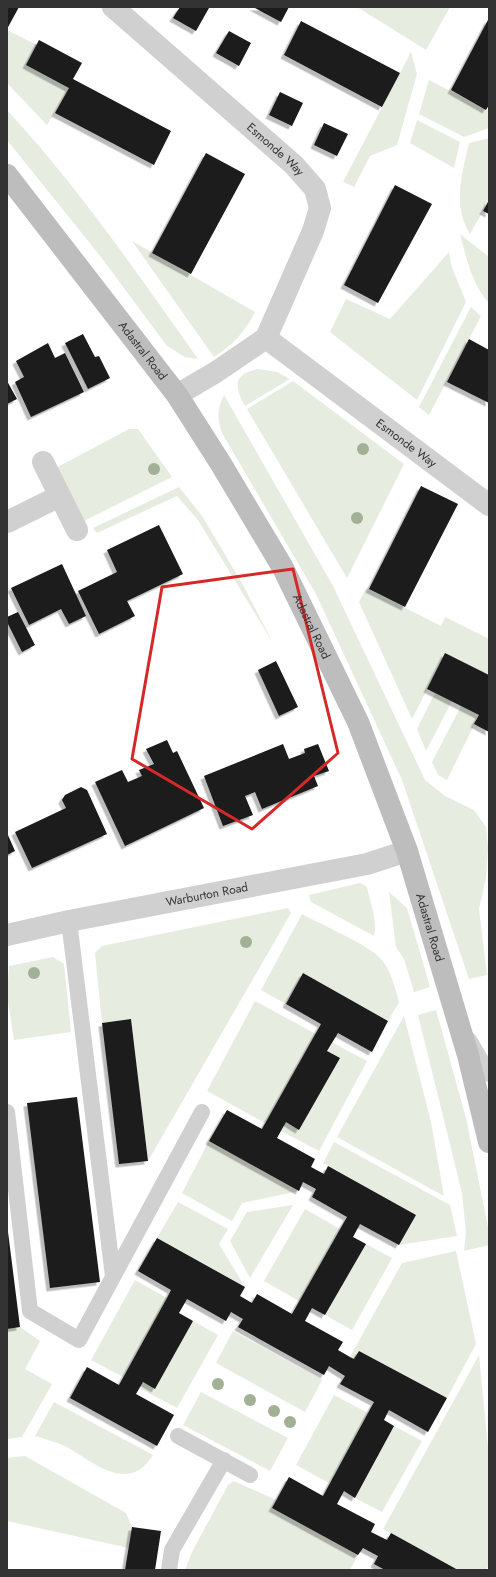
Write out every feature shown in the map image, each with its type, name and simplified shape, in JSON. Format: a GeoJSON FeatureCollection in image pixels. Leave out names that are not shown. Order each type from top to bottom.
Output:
{"type":"FeatureCollection","features":[{"type":"Feature","properties":{"kind":"street","name":"Esmonde Way"},"geometry":{"type":"LineString","coordinates":[[113,7],[294,165],[315,189],[320,208],[313,231],[266,338],[489,505]]}},
{"type":"Feature","properties":{"kind":"street","name":"Adastral Road"},"geometry":{"type":"LineString","coordinates":[[7,175],[177,395],[221,464],[283,568],[358,722],[407,851],[457,1019],[489,1142]]}},
{"type":"Feature","properties":{"kind":"street"},"geometry":{"type":"LineString","coordinates":[[177,395],[216,372],[266,338]]}},
{"type":"Feature","properties":{"kind":"street"},"geometry":{"type":"LineString","coordinates":[[43,462],[77,530]]}},
{"type":"Feature","properties":{"kind":"street"},"geometry":{"type":"LineString","coordinates":[[7,522],[60,496]]}},
{"type":"Feature","properties":{"kind":"street","name":"Warburton Road"},"geometry":{"type":"LineString","coordinates":[[7,935],[70,921],[367,864],[407,851]]}},
{"type":"Feature","properties":{"kind":"lane"},"geometry":{"type":"LineString","coordinates":[[70,921],[113,1276]]}},
{"type":"Feature","properties":{"kind":"lane"},"geometry":{"type":"LineString","coordinates":[[457,1019],[489,1074]]}},
{"type":"Feature","properties":{"kind":"lane"},"geometry":{"type":"LineString","coordinates":[[7,1112],[30,1311],[79,1340],[202,1112]]}},
{"type":"Feature","properties":{"kind":"lane"},"geometry":{"type":"LineString","coordinates":[[178,1436],[250,1475]]}},
{"type":"Feature","properties":{"kind":"lane"},"geometry":{"type":"LineString","coordinates":[[169,1570],[172,1550],[224,1460]]}},
{"type":"Feature","properties":{"kind":"highlighted area"},"geometry":{"type":"Polygon","coordinates":[[[293,569],[338,753],[252,829],[132,759],[162,587],[293,569]]]}},
{"type":"Feature","properties":{"kind":"shaded area"},"geometry":{"type":"Polygon","coordinates":[[[357,7],[450,7],[426,50],[357,7]]]}},
{"type":"Feature","properties":{"kind":"shaded area"},"geometry":{"type":"Polygon","coordinates":[[[7,30],[37,45],[69,88],[47,125],[7,83],[7,30]]]}},
{"type":"Feature","properties":{"kind":"shaded area"},"geometry":{"type":"Polygon","coordinates":[[[411,52],[417,74],[397,145],[370,156],[354,187],[343,182],[411,52]]]}},
{"type":"Feature","properties":{"kind":"shaded area"},"geometry":{"type":"Polygon","coordinates":[[[429,80],[489,111],[489,128],[464,137],[419,114],[429,80]]]}},
{"type":"Feature","properties":{"kind":"shaded area"},"geometry":{"type":"Polygon","coordinates":[[[7,110],[83,200],[198,359],[185,357],[167,346],[101,257],[7,140],[7,110]]]}},
{"type":"Feature","properties":{"kind":"shaded area"},"geometry":{"type":"Polygon","coordinates":[[[417,120],[460,142],[454,168],[410,143],[417,120]]]}},
{"type":"Feature","properties":{"kind":"shaded area"},"geometry":{"type":"Polygon","coordinates":[[[489,138],[489,200],[470,234],[461,212],[461,178],[469,143],[489,138]]]}},
{"type":"Feature","properties":{"kind":"shaded area"},"geometry":{"type":"Polygon","coordinates":[[[460,234],[489,257],[489,303],[478,288],[474,279],[467,261],[460,234]]]}},
{"type":"Feature","properties":{"kind":"shaded area"},"geometry":{"type":"Polygon","coordinates":[[[132,241],[255,312],[238,338],[214,357],[132,241]]]}},
{"type":"Feature","properties":{"kind":"shaded area"},"geometry":{"type":"Polygon","coordinates":[[[449,252],[451,265],[466,302],[417,400],[330,332],[346,299],[390,319],[449,252]]]}},
{"type":"Feature","properties":{"kind":"shaded area"},"geometry":{"type":"Polygon","coordinates":[[[471,307],[481,316],[429,415],[419,407],[471,307]]]}},
{"type":"Feature","properties":{"kind":"shaded area"},"geometry":{"type":"Polygon","coordinates":[[[258,369],[277,372],[290,379],[245,406],[241,399],[238,382],[244,374],[258,369]]]}},
{"type":"Feature","properties":{"kind":"shaded area"},"geometry":{"type":"Polygon","coordinates":[[[293,381],[404,464],[347,578],[247,409],[293,381]]]}},
{"type":"Feature","properties":{"kind":"shaded area"},"geometry":{"type":"Polygon","coordinates":[[[224,395],[333,586],[425,780],[445,796],[474,810],[486,827],[488,848],[486,878],[479,909],[487,975],[469,979],[402,780],[316,594],[222,433],[218,414],[224,395]]]}},
{"type":"Feature","properties":{"kind":"shaded area"},"geometry":{"type":"Polygon","coordinates":[[[129,429],[138,429],[172,477],[84,521],[56,468],[129,429]]]}},
{"type":"Feature","properties":{"kind":"shaded area"},"geometry":{"type":"Polygon","coordinates":[[[179,487],[202,516],[243,585],[273,643],[198,520],[177,496],[97,533],[93,528],[179,487]]]}},
{"type":"Feature","properties":{"kind":"shaded area"},"geometry":{"type":"Polygon","coordinates":[[[366,588],[441,626],[445,617],[489,639],[489,675],[445,654],[412,719],[359,602],[366,588]]]}},
{"type":"Feature","properties":{"kind":"shaded area"},"geometry":{"type":"Polygon","coordinates":[[[435,693],[452,701],[426,751],[417,729],[435,693]]]}},
{"type":"Feature","properties":{"kind":"shaded area"},"geometry":{"type":"Polygon","coordinates":[[[461,706],[479,715],[447,780],[438,775],[432,762],[461,706]]]}},
{"type":"Feature","properties":{"kind":"shaded area"},"geometry":{"type":"Polygon","coordinates":[[[360,883],[367,887],[375,925],[374,936],[311,902],[309,895],[360,883]]]}},
{"type":"Feature","properties":{"kind":"shaded area"},"geometry":{"type":"Polygon","coordinates":[[[389,892],[407,908],[430,987],[414,992],[404,959],[396,947],[389,892]]]}},
{"type":"Feature","properties":{"kind":"shaded area"},"geometry":{"type":"Polygon","coordinates":[[[288,908],[291,913],[148,1161],[131,1019],[102,1023],[95,953],[102,946],[288,908]]]}},
{"type":"Feature","properties":{"kind":"shaded area"},"geometry":{"type":"Polygon","coordinates":[[[302,914],[366,947],[381,959],[390,974],[399,1002],[388,1021],[303,973],[286,1004],[261,990],[302,914]]]}},
{"type":"Feature","properties":{"kind":"shaded area"},"geometry":{"type":"Polygon","coordinates":[[[53,957],[64,964],[71,1032],[14,1040],[7,995],[9,966],[53,957]]]}},
{"type":"Feature","properties":{"kind":"shaded area"},"geometry":{"type":"Polygon","coordinates":[[[255,1001],[316,1034],[265,1123],[207,1091],[255,1001]]]}},
{"type":"Feature","properties":{"kind":"shaded area"},"geometry":{"type":"Polygon","coordinates":[[[436,1010],[466,1118],[489,1232],[489,1245],[464,1251],[466,1232],[462,1193],[418,1015],[436,1010]]]}},
{"type":"Feature","properties":{"kind":"shaded area"},"geometry":{"type":"Polygon","coordinates":[[[404,1016],[431,1122],[444,1196],[337,1137],[404,1016]]]}},
{"type":"Feature","properties":{"kind":"shaded area"},"geometry":{"type":"Polygon","coordinates":[[[333,1043],[367,1061],[319,1151],[281,1131],[286,1122],[299,1130],[339,1058],[327,1051],[333,1043]]]}},
{"type":"Feature","properties":{"kind":"shaded area"},"geometry":{"type":"Polygon","coordinates":[[[209,1141],[299,1191],[242,1203],[232,1221],[182,1193],[209,1141]]]}},
{"type":"Feature","properties":{"kind":"shaded area"},"geometry":{"type":"Polygon","coordinates":[[[334,1142],[450,1205],[457,1236],[399,1245],[416,1215],[323,1163],[334,1142]]]}},
{"type":"Feature","properties":{"kind":"shaded area"},"geometry":{"type":"Polygon","coordinates":[[[178,1202],[228,1229],[219,1244],[245,1287],[157,1238],[178,1202]]]}},
{"type":"Feature","properties":{"kind":"shaded area"},"geometry":{"type":"Polygon","coordinates":[[[293,1205],[250,1278],[230,1241],[247,1212],[293,1205]]]}},
{"type":"Feature","properties":{"kind":"shaded area"},"geometry":{"type":"Polygon","coordinates":[[[305,1209],[340,1229],[299,1301],[264,1281],[305,1209]]]}},
{"type":"Feature","properties":{"kind":"shaded area"},"geometry":{"type":"Polygon","coordinates":[[[366,1244],[392,1258],[352,1330],[325,1315],[366,1244]]]}},
{"type":"Feature","properties":{"kind":"shaded area"},"geometry":{"type":"Polygon","coordinates":[[[456,1251],[476,1344],[447,1398],[359,1351],[354,1359],[350,1357],[402,1263],[456,1251]]]}},
{"type":"Feature","properties":{"kind":"shaded area"},"geometry":{"type":"Polygon","coordinates":[[[135,1280],[167,1298],[123,1377],[91,1360],[135,1280]]]}},
{"type":"Feature","properties":{"kind":"shaded area"},"geometry":{"type":"Polygon","coordinates":[[[193,1321],[218,1335],[177,1408],[139,1388],[143,1382],[155,1389],[193,1321]]]}},
{"type":"Feature","properties":{"kind":"shaded area"},"geometry":{"type":"Polygon","coordinates":[[[20,1327],[40,1341],[25,1369],[52,1384],[22,1437],[7,1439],[7,1329],[20,1327]]]}},
{"type":"Feature","properties":{"kind":"shaded area"},"geometry":{"type":"Polygon","coordinates":[[[233,1331],[322,1380],[305,1412],[216,1363],[233,1331]]]}},
{"type":"Feature","properties":{"kind":"shaded area"},"geometry":{"type":"Polygon","coordinates":[[[479,1355],[489,1459],[489,1565],[486,1570],[458,1570],[383,1529],[479,1355]]]}},
{"type":"Feature","properties":{"kind":"shaded area"},"geometry":{"type":"Polygon","coordinates":[[[201,1392],[288,1438],[270,1471],[183,1425],[201,1392]]]}},
{"type":"Feature","properties":{"kind":"shaded area"},"geometry":{"type":"Polygon","coordinates":[[[334,1395],[368,1413],[329,1483],[296,1465],[334,1395]]]}},
{"type":"Feature","properties":{"kind":"shaded area"},"geometry":{"type":"Polygon","coordinates":[[[54,1402],[153,1455],[143,1467],[133,1473],[122,1474],[110,1472],[65,1446],[35,1436],[54,1402]]]}},
{"type":"Feature","properties":{"kind":"shaded area"},"geometry":{"type":"Polygon","coordinates":[[[394,1426],[422,1441],[382,1512],[355,1498],[394,1426]]]}},
{"type":"Feature","properties":{"kind":"shaded area"},"geometry":{"type":"Polygon","coordinates":[[[25,1456],[126,1513],[132,1527],[129,1548],[7,1521],[7,1458],[25,1456]]]}},
{"type":"Feature","properties":{"kind":"shaded area"},"geometry":{"type":"Polygon","coordinates":[[[234,1481],[276,1500],[272,1508],[358,1555],[350,1570],[185,1570],[192,1552],[228,1485],[234,1481]]]}},
{"type":"Feature","properties":{"kind":"building"},"geometry":{"type":"Polygon","coordinates":[[[7,7],[19,7],[7,29],[7,7]]]}},
{"type":"Feature","properties":{"kind":"building"},"geometry":{"type":"Polygon","coordinates":[[[180,7],[209,8],[196,31],[173,18],[180,7]]]}},
{"type":"Feature","properties":{"kind":"building"},"geometry":{"type":"Polygon","coordinates":[[[253,7],[289,7],[281,22],[253,7]]]}},
{"type":"Feature","properties":{"kind":"building"},"geometry":{"type":"Polygon","coordinates":[[[489,18],[489,105],[486,110],[451,90],[489,18]]]}},
{"type":"Feature","properties":{"kind":"building"},"geometry":{"type":"Polygon","coordinates":[[[301,21],[400,73],[382,107],[284,55],[301,21]]]}},
{"type":"Feature","properties":{"kind":"building"},"geometry":{"type":"Polygon","coordinates":[[[229,31],[251,43],[239,66],[216,53],[229,31]]]}},
{"type":"Feature","properties":{"kind":"building"},"geometry":{"type":"Polygon","coordinates":[[[39,40],[82,63],[73,79],[171,131],[154,165],[55,113],[69,88],[26,65],[39,40]]]}},
{"type":"Feature","properties":{"kind":"building"},"geometry":{"type":"Polygon","coordinates":[[[280,92],[303,103],[292,126],[269,115],[280,92]]]}},
{"type":"Feature","properties":{"kind":"building"},"geometry":{"type":"Polygon","coordinates":[[[324,123],[348,134],[337,156],[314,145],[324,123]]]}},
{"type":"Feature","properties":{"kind":"building"},"geometry":{"type":"Polygon","coordinates":[[[206,153],[245,174],[191,274],[152,253],[206,153]]]}},
{"type":"Feature","properties":{"kind":"building"},"geometry":{"type":"Polygon","coordinates":[[[395,185],[432,204],[378,303],[344,285],[395,185]]]}},
{"type":"Feature","properties":{"kind":"building"},"geometry":{"type":"Polygon","coordinates":[[[489,200],[489,214],[483,211],[489,200]]]}},
{"type":"Feature","properties":{"kind":"building"},"geometry":{"type":"Polygon","coordinates":[[[83,334],[95,357],[99,356],[110,378],[88,389],[65,343],[83,334]]]}},
{"type":"Feature","properties":{"kind":"building"},"geometry":{"type":"Polygon","coordinates":[[[469,339],[489,350],[489,403],[447,382],[469,339]]]}},
{"type":"Feature","properties":{"kind":"building"},"geometry":{"type":"Polygon","coordinates":[[[48,343],[55,358],[65,353],[84,392],[31,417],[15,382],[24,377],[16,361],[48,343]]]}},
{"type":"Feature","properties":{"kind":"building"},"geometry":{"type":"Polygon","coordinates":[[[7,381],[17,399],[7,404],[7,381]]]}},
{"type":"Feature","properties":{"kind":"building"},"geometry":{"type":"Polygon","coordinates":[[[421,486],[458,504],[405,607],[369,589],[421,486]]]}},
{"type":"Feature","properties":{"kind":"building"},"geometry":{"type":"Polygon","coordinates":[[[159,525],[183,574],[127,601],[135,616],[99,634],[78,591],[117,572],[107,550],[159,525]]]}},
{"type":"Feature","properties":{"kind":"building"},"geometry":{"type":"Polygon","coordinates":[[[62,564],[86,616],[69,624],[61,609],[29,625],[11,588],[62,564]]]}},
{"type":"Feature","properties":{"kind":"building"},"geometry":{"type":"Polygon","coordinates":[[[18,612],[35,645],[22,652],[7,622],[7,617],[18,612]]]}},
{"type":"Feature","properties":{"kind":"building"},"geometry":{"type":"Polygon","coordinates":[[[445,653],[489,675],[489,732],[474,724],[479,715],[427,689],[445,653]]]}},
{"type":"Feature","properties":{"kind":"building"},"geometry":{"type":"Polygon","coordinates":[[[276,661],[298,707],[279,716],[258,670],[276,661]]]}},
{"type":"Feature","properties":{"kind":"building"},"geometry":{"type":"Polygon","coordinates":[[[167,740],[173,753],[177,751],[204,808],[125,846],[95,782],[122,770],[128,782],[142,776],[139,770],[154,764],[146,749],[167,740]]]}},
{"type":"Feature","properties":{"kind":"building"},"geometry":{"type":"Polygon","coordinates":[[[283,744],[289,759],[305,753],[304,749],[318,744],[329,771],[314,776],[318,786],[262,809],[255,792],[245,796],[253,815],[223,826],[204,776],[283,744]]]}},
{"type":"Feature","properties":{"kind":"building"},"geometry":{"type":"Polygon","coordinates":[[[81,787],[87,790],[107,834],[32,868],[15,832],[66,808],[62,800],[65,795],[81,787]]]}},
{"type":"Feature","properties":{"kind":"building"},"geometry":{"type":"Polygon","coordinates":[[[7,833],[15,851],[7,855],[7,833]]]}},
{"type":"Feature","properties":{"kind":"building"},"geometry":{"type":"Polygon","coordinates":[[[303,973],[388,1021],[372,1052],[338,1033],[327,1051],[340,1058],[299,1130],[286,1122],[277,1138],[315,1159],[311,1167],[324,1174],[328,1166],[416,1215],[399,1245],[360,1224],[353,1237],[366,1244],[325,1315],[312,1308],[305,1321],[343,1342],[338,1350],[350,1357],[354,1359],[359,1351],[447,1398],[428,1432],[389,1410],[384,1420],[394,1426],[355,1498],[344,1491],[337,1504],[375,1524],[371,1532],[387,1540],[391,1533],[458,1570],[385,1570],[374,1564],[378,1556],[363,1548],[358,1555],[272,1508],[289,1477],[323,1496],[374,1402],[340,1384],[345,1376],[329,1366],[324,1375],[238,1327],[243,1319],[231,1312],[226,1321],[187,1299],[179,1313],[193,1321],[155,1389],[143,1382],[136,1394],[174,1415],[157,1446],[70,1398],[87,1367],[119,1385],[167,1298],[171,1290],[138,1271],[157,1238],[245,1287],[240,1296],[252,1303],[257,1294],[292,1314],[347,1217],[312,1197],[316,1189],[303,1182],[299,1191],[209,1141],[227,1110],[262,1129],[321,1024],[286,1004],[303,973]]]}},
{"type":"Feature","properties":{"kind":"building"},"geometry":{"type":"Polygon","coordinates":[[[131,1019],[148,1161],[119,1164],[102,1023],[131,1019]]]}},
{"type":"Feature","properties":{"kind":"building"},"geometry":{"type":"Polygon","coordinates":[[[77,1097],[100,1282],[50,1288],[27,1103],[77,1097]]]}},
{"type":"Feature","properties":{"kind":"building"},"geometry":{"type":"Polygon","coordinates":[[[7,1224],[20,1327],[7,1329],[7,1224]]]}},
{"type":"Feature","properties":{"kind":"building"},"geometry":{"type":"Polygon","coordinates":[[[132,1527],[161,1531],[155,1570],[125,1570],[132,1527]]]}}]}
